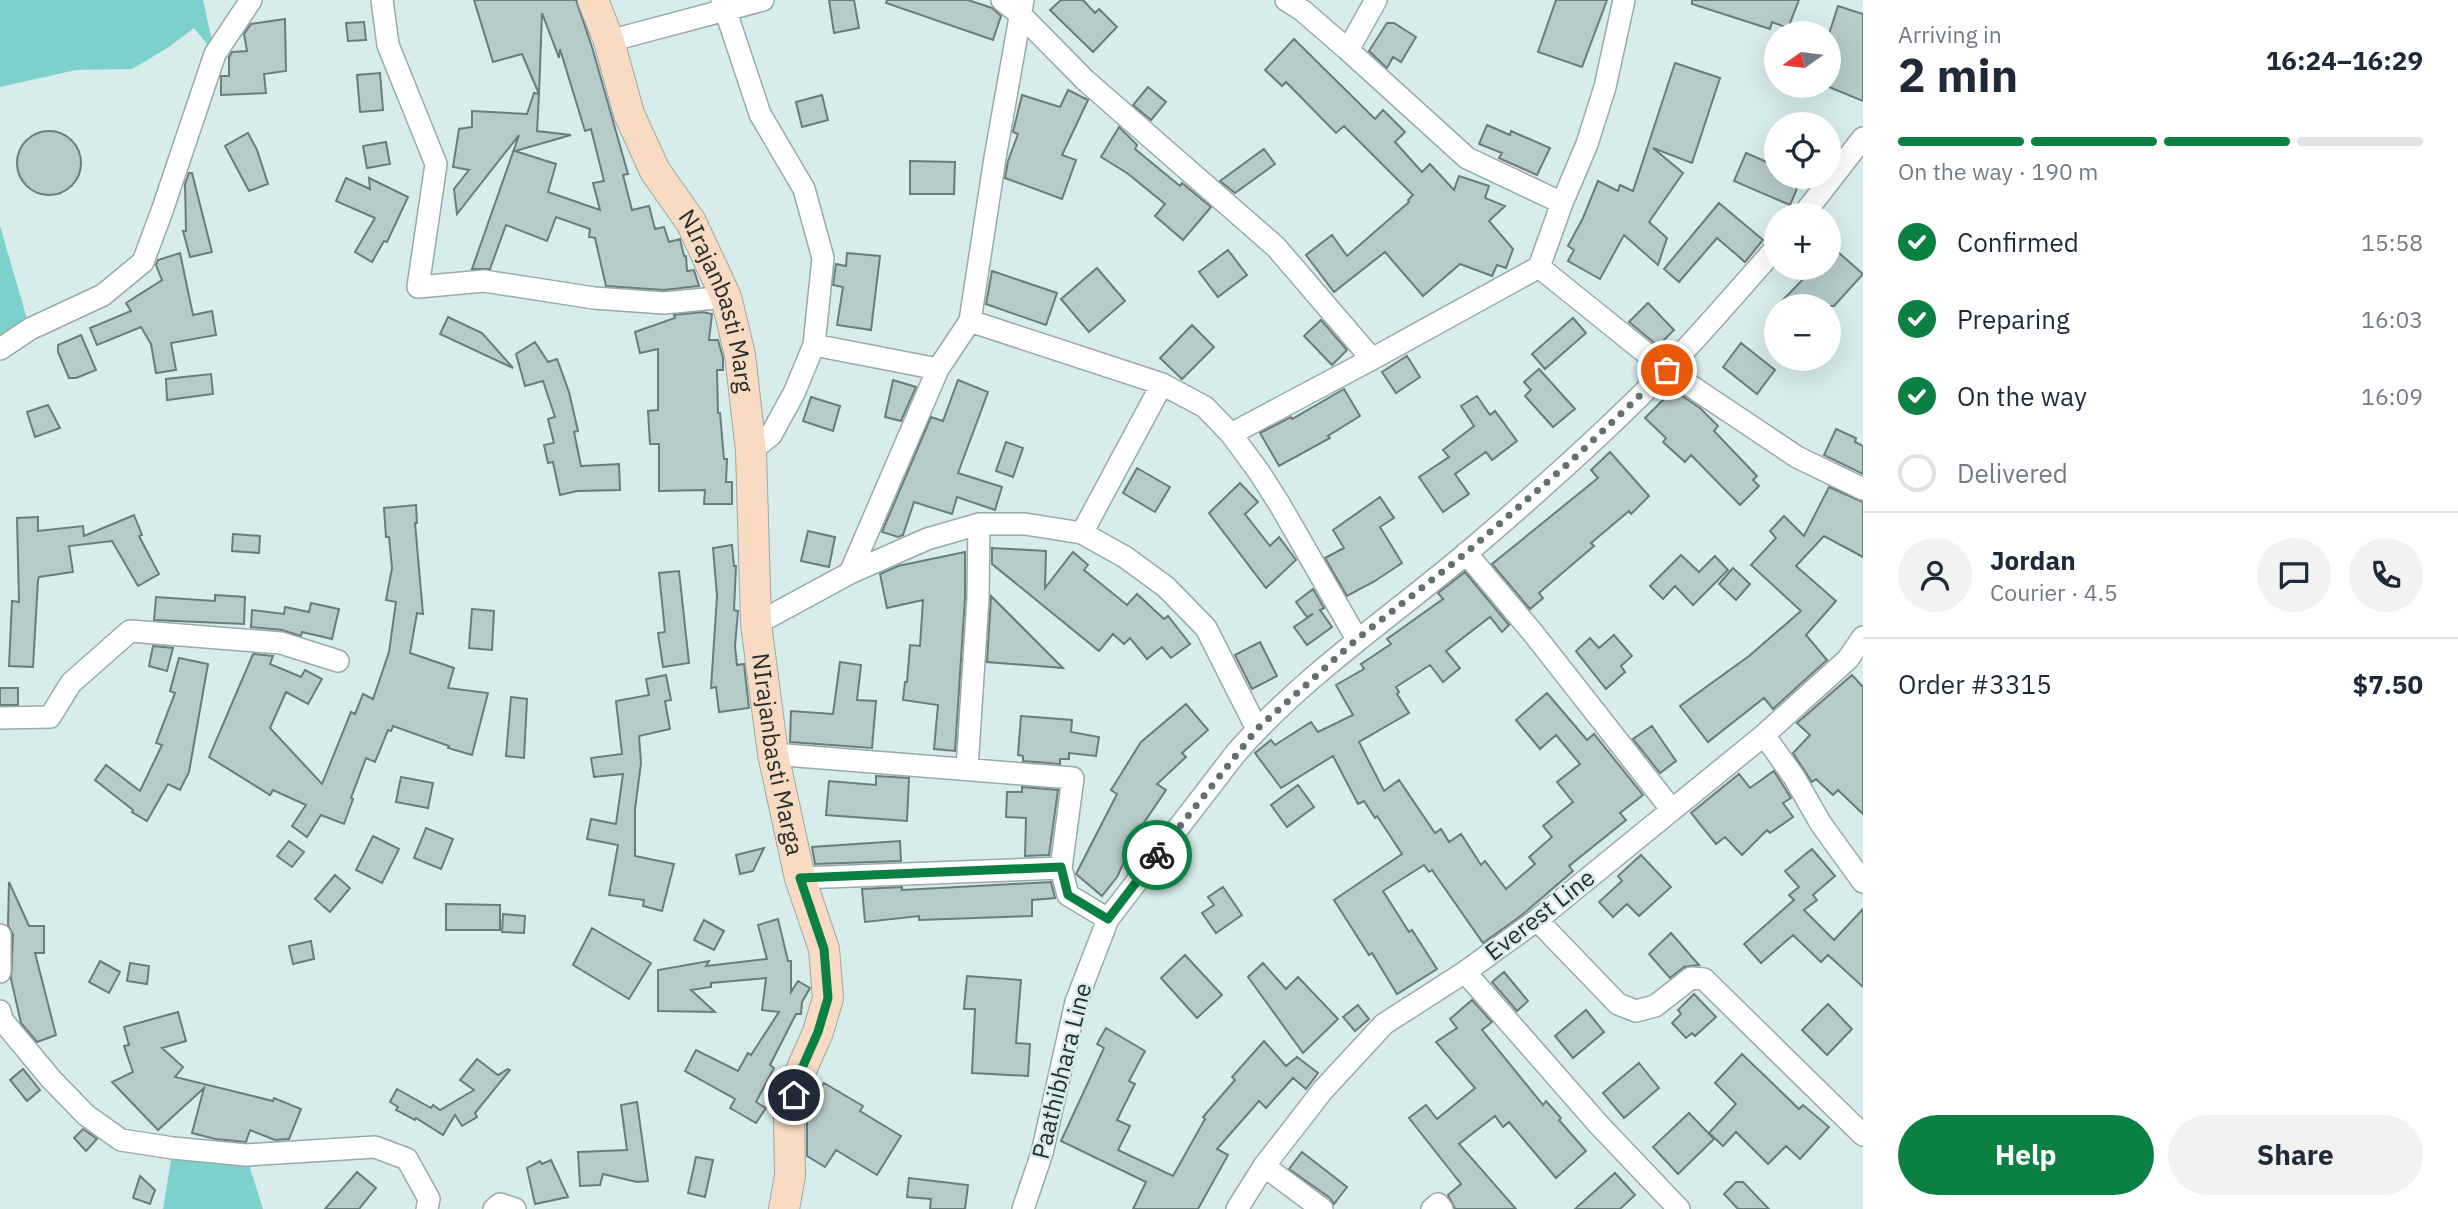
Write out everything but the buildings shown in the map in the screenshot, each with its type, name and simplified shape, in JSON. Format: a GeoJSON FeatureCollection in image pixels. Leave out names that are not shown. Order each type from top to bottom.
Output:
{"type":"FeatureCollection","features":[{"type":"Feature","properties":{"kind":"street"},"geometry":{"type":"LineString","coordinates":[[0,349],[30,330],[103,295],[143,262],[215,54],[251,0]]}},
{"type":"Feature","properties":{"kind":"street"},"geometry":{"type":"LineString","coordinates":[[383,0],[388,45],[436,164],[418,287],[484,281],[594,298],[652,302],[726,297]]}},
{"type":"Feature","properties":{"kind":"street","name":"NIrajanbasti Marg"},"geometry":{"type":"LineString","coordinates":[[593,0],[609,41],[629,114],[655,171],[691,222],[726,297],[740,355],[751,452],[756,624]]}},
{"type":"Feature","properties":{"kind":"street"},"geometry":{"type":"LineString","coordinates":[[609,41],[724,6],[763,0]]}},
{"type":"Feature","properties":{"kind":"street"},"geometry":{"type":"LineString","coordinates":[[1002,0],[1022,8],[1086,80],[1276,247],[1372,359]]}},
{"type":"Feature","properties":{"kind":"street"},"geometry":{"type":"LineString","coordinates":[[1286,0],[1303,11],[1348,50],[1467,158],[1562,203]]}},
{"type":"Feature","properties":{"kind":"street"},"geometry":{"type":"LineString","coordinates":[[1348,50],[1376,0]]}},
{"type":"Feature","properties":{"kind":"street"},"geometry":{"type":"LineString","coordinates":[[1231,435],[1539,267],[1587,144],[1605,87],[1624,0]]}},
{"type":"Feature","properties":{"kind":"street"},"geometry":{"type":"LineString","coordinates":[[724,6],[760,114],[804,189],[823,258],[814,345],[794,393],[771,435],[751,452]]}},
{"type":"Feature","properties":{"kind":"street"},"geometry":{"type":"LineString","coordinates":[[850,573],[939,369],[970,321],[1022,8]]}},
{"type":"Feature","properties":{"kind":"street"},"geometry":{"type":"LineString","coordinates":[[1812,203],[1863,138]]}},
{"type":"Feature","properties":{"kind":"street","name":"Paathibhara Line"},"geometry":{"type":"LineString","coordinates":[[1023,1209],[1042,1153],[1076,1002],[1108,919],[1257,729],[1357,639],[1466,553],[1570,462],[1667,370],[1764,261]]}},
{"type":"Feature","properties":{"kind":"street"},"geometry":{"type":"LineString","coordinates":[[1539,267],[1667,370],[1797,457],[1863,489]]}},
{"type":"Feature","properties":{"kind":"street"},"geometry":{"type":"LineString","coordinates":[[970,321],[1162,384],[1205,407],[1231,435],[1280,505],[1357,639]]}},
{"type":"Feature","properties":{"kind":"street"},"geometry":{"type":"LineString","coordinates":[[814,345],[939,369]]}},
{"type":"Feature","properties":{"kind":"street"},"geometry":{"type":"LineString","coordinates":[[1082,533],[1162,384]]}},
{"type":"Feature","properties":{"kind":"street"},"geometry":{"type":"LineString","coordinates":[[967,768],[978,599],[979,524]]}},
{"type":"Feature","properties":{"kind":"street"},"geometry":{"type":"LineString","coordinates":[[756,624],[850,573],[927,539],[979,524],[1026,524],[1082,533],[1125,558],[1166,587],[1206,628],[1257,729]]}},
{"type":"Feature","properties":{"kind":"street"},"geometry":{"type":"LineString","coordinates":[[1466,553],[1672,810]]}},
{"type":"Feature","properties":{"kind":"street","name":"NIrajanbasti Marga"},"geometry":{"type":"LineString","coordinates":[[756,624],[773,754],[800,878],[824,949],[828,998],[818,1032],[799,1075],[789,1116],[790,1177],[784,1209]]}},
{"type":"Feature","properties":{"kind":"street"},"geometry":{"type":"LineString","coordinates":[[0,718],[50,718],[71,683],[130,631],[281,642],[338,661]]}},
{"type":"Feature","properties":{"kind":"street","name":"Everest Line"},"geometry":{"type":"LineString","coordinates":[[1237,1209],[1264,1166],[1323,1090],[1384,1024],[1465,972],[1537,920],[1764,735],[1856,664],[1863,638]]}},
{"type":"Feature","properties":{"kind":"street"},"geometry":{"type":"LineString","coordinates":[[1764,735],[1821,824],[1863,882]]}},
{"type":"Feature","properties":{"kind":"street"},"geometry":{"type":"LineString","coordinates":[[773,754],[1073,778],[1061,867],[1068,895],[1108,919]]}},
{"type":"Feature","properties":{"kind":"street"},"geometry":{"type":"LineString","coordinates":[[800,878],[1061,867]]}},
{"type":"Feature","properties":{"kind":"street"},"geometry":{"type":"LineString","coordinates":[[1537,920],[1618,1004],[1636,1011],[1655,1006],[1691,978],[1704,979],[1863,1135]]}},
{"type":"Feature","properties":{"kind":"street"},"geometry":{"type":"LineString","coordinates":[[0,935],[0,972]]}},
{"type":"Feature","properties":{"kind":"street"},"geometry":{"type":"LineString","coordinates":[[1465,972],[1600,1126],[1679,1209]]}},
{"type":"Feature","properties":{"kind":"street"},"geometry":{"type":"LineString","coordinates":[[0,1011],[2,1020],[51,1079],[86,1115],[121,1140],[246,1155],[375,1147],[407,1159],[429,1199],[427,1209]]}},
{"type":"Feature","properties":{"kind":"street"},"geometry":{"type":"LineString","coordinates":[[1264,1166],[1322,1209]]}},
{"type":"Feature","properties":{"kind":"street"},"geometry":{"type":"LineString","coordinates":[[494,1209],[500,1204],[515,1209]]}},
{"type":"Feature","properties":{"kind":"street"},"geometry":{"type":"LineString","coordinates":[[1432,1209],[1438,1204],[1442,1209]]}},
{"type":"Feature","properties":{"kind":"shaded area"},"geometry":{"type":"Polygon","coordinates":[[[0,0],[203,0],[215,54],[194,28],[132,69],[76,70],[0,87],[0,0]]]}},
{"type":"Feature","properties":{"kind":"shaded area"},"geometry":{"type":"Polygon","coordinates":[[[0,226],[30,329],[0,349],[0,226]]]}},
{"type":"Feature","properties":{"kind":"shaded area"},"geometry":{"type":"Polygon","coordinates":[[[173,1148],[246,1155],[263,1209],[163,1209],[173,1148]]]}},
{"type":"Feature","properties":{"kind":"way so far"},"geometry":{"type":"LineString","coordinates":[[1157,855],[1257,729],[1357,639],[1466,553],[1570,462],[1667,370]]}},
{"type":"Feature","properties":{"kind":"route"},"geometry":{"type":"LineString","coordinates":[[794,1095],[828,998],[824,949],[800,878],[1061,867],[1068,895],[1108,919],[1157,855]]}}]}
